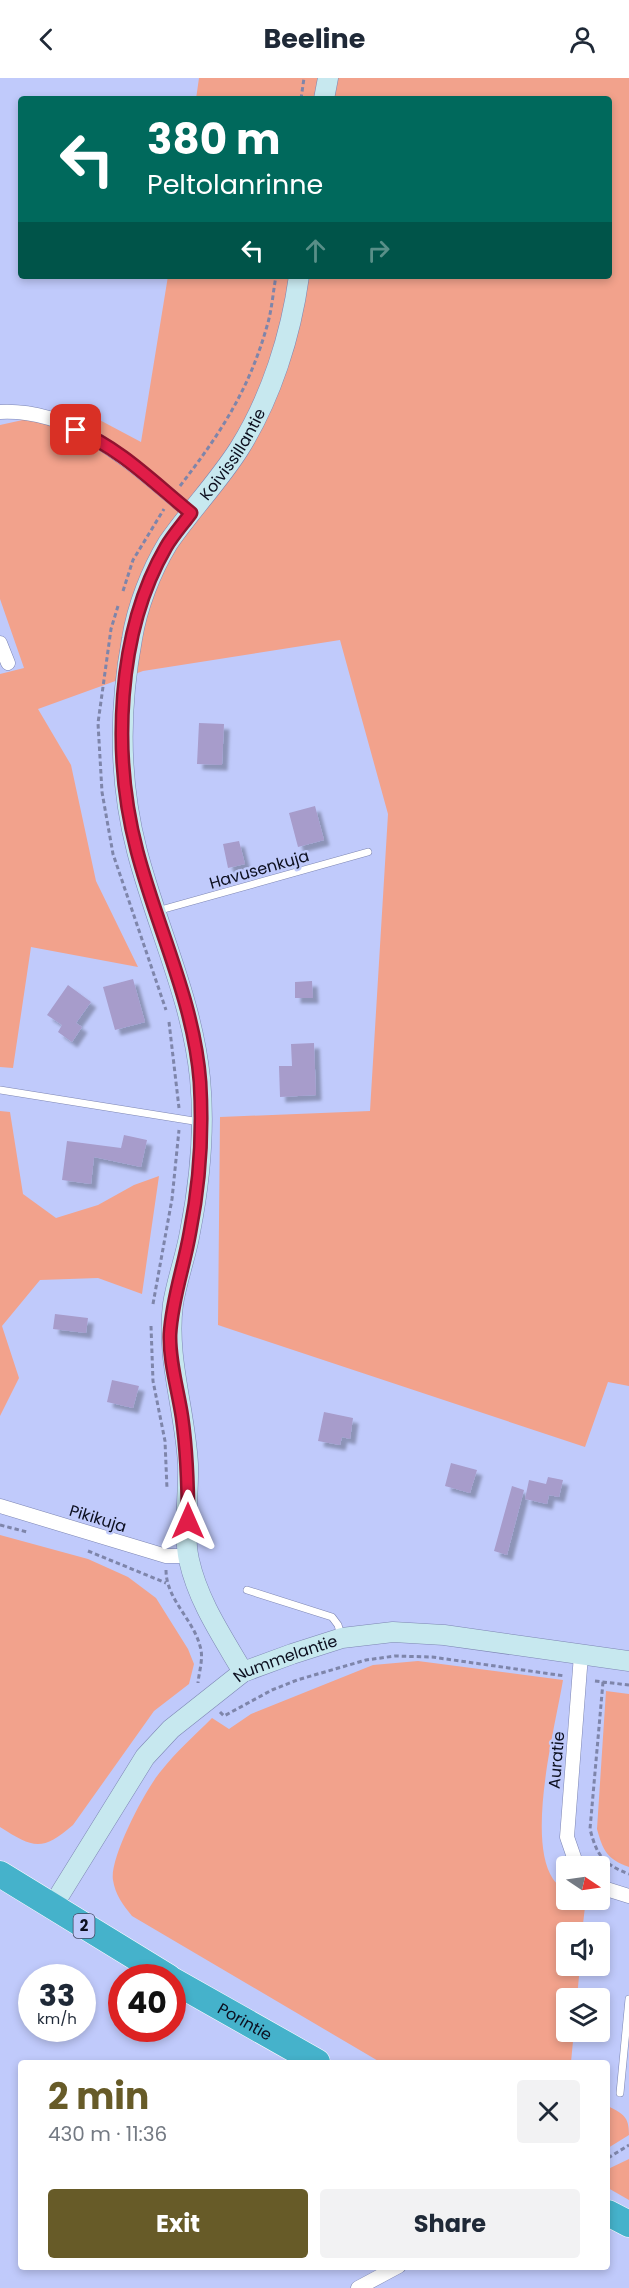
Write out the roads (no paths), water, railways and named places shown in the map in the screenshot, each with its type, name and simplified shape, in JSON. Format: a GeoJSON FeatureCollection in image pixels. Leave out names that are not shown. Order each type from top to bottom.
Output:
{"type":"FeatureCollection","features":[{"type":"Feature","properties":{"kind":"highway","name":"2"},"geometry":{"type":"LineString","coordinates":[[0,1874],[147,1964]]}},
{"type":"Feature","properties":{"kind":"highway","name":"Porintie"},"geometry":{"type":"LineString","coordinates":[[186,1988],[313,2060]]}},
{"type":"Feature","properties":{"kind":"highway"},"geometry":{"type":"LineString","coordinates":[[610,2214],[629,2224]]}},
{"type":"Feature","properties":{"kind":"street"},"geometry":{"type":"LineString","coordinates":[[325,96],[328,78]]}},
{"type":"Feature","properties":{"kind":"street","name":"Koivissillantie"},"geometry":{"type":"LineString","coordinates":[[243,1672],[200,1595],[188,1556],[188,1462],[170,1337],[174,1300],[190,1233],[200,1174],[202,1122],[200,1077],[194,1034],[183,993],[137,850],[122,767],[123,698],[132,636],[145,592],[166,546],[239,449],[265,400],[282,352],[298,279]]}},
{"type":"Feature","properties":{"kind":"street"},"geometry":{"type":"LineString","coordinates":[[0,412],[20,411],[58,422],[95,438],[138,469],[191,513]]}},
{"type":"Feature","properties":{"kind":"street"},"geometry":{"type":"LineString","coordinates":[[0,643],[8,663]]}},
{"type":"Feature","properties":{"kind":"street","name":"Pikikuja"},"geometry":{"type":"LineString","coordinates":[[0,1506],[166,1556],[188,1556]]}},
{"type":"Feature","properties":{"kind":"street","name":"Nummelantie"},"geometry":{"type":"LineString","coordinates":[[52,1906],[145,1758],[171,1729],[243,1672],[292,1653],[342,1638],[393,1632],[444,1635],[629,1661]]}},
{"type":"Feature","properties":{"kind":"street","name":"Auratie"},"geometry":{"type":"LineString","coordinates":[[574,1856],[567,1837],[581,1654]]}},
{"type":"Feature","properties":{"kind":"street"},"geometry":{"type":"LineString","coordinates":[[610,1890],[629,1896]]}},
{"type":"Feature","properties":{"kind":"street"},"geometry":{"type":"LineString","coordinates":[[358,2288],[392,2270]]}},
{"type":"Feature","properties":{"kind":"lane","name":"Havusenkuja"},"geometry":{"type":"LineString","coordinates":[[157,911],[368,852]]}},
{"type":"Feature","properties":{"kind":"lane"},"geometry":{"type":"LineString","coordinates":[[0,1090],[202,1122]]}},
{"type":"Feature","properties":{"kind":"lane"},"geometry":{"type":"LineString","coordinates":[[247,1590],[332,1617],[338,1625],[342,1638]]}},
{"type":"Feature","properties":{"kind":"lane"},"geometry":{"type":"LineString","coordinates":[[620,2093],[629,1999]]}}]}
